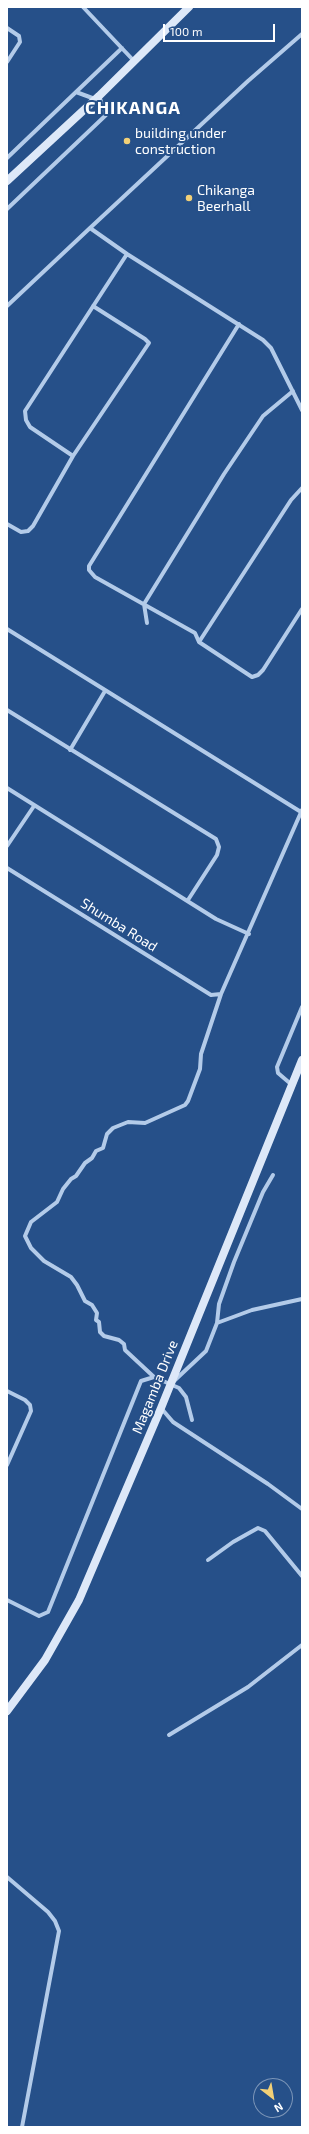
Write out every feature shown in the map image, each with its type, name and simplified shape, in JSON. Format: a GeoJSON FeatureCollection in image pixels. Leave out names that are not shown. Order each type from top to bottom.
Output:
{"type":"FeatureCollection","features":[{"type":"Feature","properties":{"kind":"street"},"geometry":{"type":"LineString","coordinates":[[83,7],[134,61]]}},
{"type":"Feature","properties":{"kind":"street"},"geometry":{"type":"LineString","coordinates":[[7,181],[97,98],[189,7]]}},
{"type":"Feature","properties":{"kind":"street"},"geometry":{"type":"LineString","coordinates":[[7,28],[19,36],[20,42],[7,62]]}},
{"type":"Feature","properties":{"kind":"street"},"geometry":{"type":"LineString","coordinates":[[7,306],[248,81],[302,34]]}},
{"type":"Feature","properties":{"kind":"street"},"geometry":{"type":"LineString","coordinates":[[7,158],[122,48]]}},
{"type":"Feature","properties":{"kind":"street"},"geometry":{"type":"LineString","coordinates":[[7,209],[106,115],[97,98],[76,92]]}},
{"type":"Feature","properties":{"kind":"street"},"geometry":{"type":"LineString","coordinates":[[90,228],[127,254],[239,324],[271,348],[302,410]]}},
{"type":"Feature","properties":{"kind":"street"},"geometry":{"type":"LineString","coordinates":[[73,456],[30,427],[26,420],[25,411],[127,254]]}},
{"type":"Feature","properties":{"kind":"street"},"geometry":{"type":"LineString","coordinates":[[7,524],[21,532],[28,531],[33,526],[73,456],[149,343],[93,306]]}},
{"type":"Feature","properties":{"kind":"street"},"geometry":{"type":"LineString","coordinates":[[239,324],[89,566],[90,573],[194,633],[199,642],[252,677],[258,675],[302,609]]}},
{"type":"Feature","properties":{"kind":"street"},"geometry":{"type":"LineString","coordinates":[[147,623],[144,604],[224,474],[262,416],[292,391]]}},
{"type":"Feature","properties":{"kind":"street"},"geometry":{"type":"LineString","coordinates":[[199,642],[291,500],[302,488]]}},
{"type":"Feature","properties":{"kind":"street"},"geometry":{"type":"LineString","coordinates":[[7,629],[301,811],[221,994],[201,1054],[200,1069],[195,1080],[194,1087],[185,1105],[145,1123],[128,1122],[113,1128],[108,1134],[102,1148],[96,1151],[92,1158],[85,1163],[76,1176],[71,1179],[63,1189],[57,1202],[31,1222],[25,1236],[31,1248],[44,1261],[71,1277],[78,1284],[85,1300],[92,1305],[97,1313],[96,1320],[99,1322],[100,1332],[104,1336],[119,1340],[124,1344],[125,1350],[154,1377],[179,1388],[186,1397],[192,1420]]}},
{"type":"Feature","properties":{"kind":"street"},"geometry":{"type":"LineString","coordinates":[[70,750],[105,691]]}},
{"type":"Feature","properties":{"kind":"street"},"geometry":{"type":"LineString","coordinates":[[7,710],[216,839],[219,847],[217,856],[188,900]]}},
{"type":"Feature","properties":{"kind":"street"},"geometry":{"type":"LineString","coordinates":[[7,788],[216,918],[248,934]]}},
{"type":"Feature","properties":{"kind":"street"},"geometry":{"type":"LineString","coordinates":[[7,846],[34,806]]}},
{"type":"Feature","properties":{"kind":"street","name":"Shumba Road"},"geometry":{"type":"LineString","coordinates":[[7,868],[211,995],[221,994]]}},
{"type":"Feature","properties":{"kind":"street"},"geometry":{"type":"LineString","coordinates":[[292,1085],[278,1073],[277,1067],[302,1007]]}},
{"type":"Feature","properties":{"kind":"street","name":"Magamba Drive"},"geometry":{"type":"LineString","coordinates":[[7,1711],[45,1660],[79,1600],[171,1384],[302,1060]]}},
{"type":"Feature","properties":{"kind":"street"},"geometry":{"type":"LineString","coordinates":[[171,1384],[206,1351],[217,1324],[219,1304],[233,1267],[263,1192],[273,1175]]}},
{"type":"Feature","properties":{"kind":"street"},"geometry":{"type":"LineString","coordinates":[[217,1324],[252,1310],[302,1299]]}},
{"type":"Feature","properties":{"kind":"street"},"geometry":{"type":"LineString","coordinates":[[7,1600],[39,1616],[48,1612],[141,1381],[154,1377]]}},
{"type":"Feature","properties":{"kind":"street"},"geometry":{"type":"LineString","coordinates":[[7,1392],[25,1400],[30,1405],[31,1411],[7,1464]]}},
{"type":"Feature","properties":{"kind":"street"},"geometry":{"type":"LineString","coordinates":[[161,1408],[173,1422],[268,1484],[302,1509]]}},
{"type":"Feature","properties":{"kind":"street"},"geometry":{"type":"LineString","coordinates":[[208,1560],[233,1542],[258,1528],[265,1531],[302,1576]]}},
{"type":"Feature","properties":{"kind":"street"},"geometry":{"type":"LineString","coordinates":[[169,1735],[248,1687],[302,1645]]}},
{"type":"Feature","properties":{"kind":"street"},"geometry":{"type":"LineString","coordinates":[[7,1877],[48,1912],[55,1921],[59,1931],[22,2127]]}},
{"type":"Feature","properties":{"kind":"place","name":"building under construction"},"geometry":{"type":"Point","coordinates":[127,141]}},
{"type":"Feature","properties":{"kind":"place","name":"Chikanga Beerhall"},"geometry":{"type":"Point","coordinates":[189,198]}},
{"type":"Feature","properties":{"kind":"district","name":"CHIKANGA"},"geometry":{"type":"Point","coordinates":[133,108]}}]}
